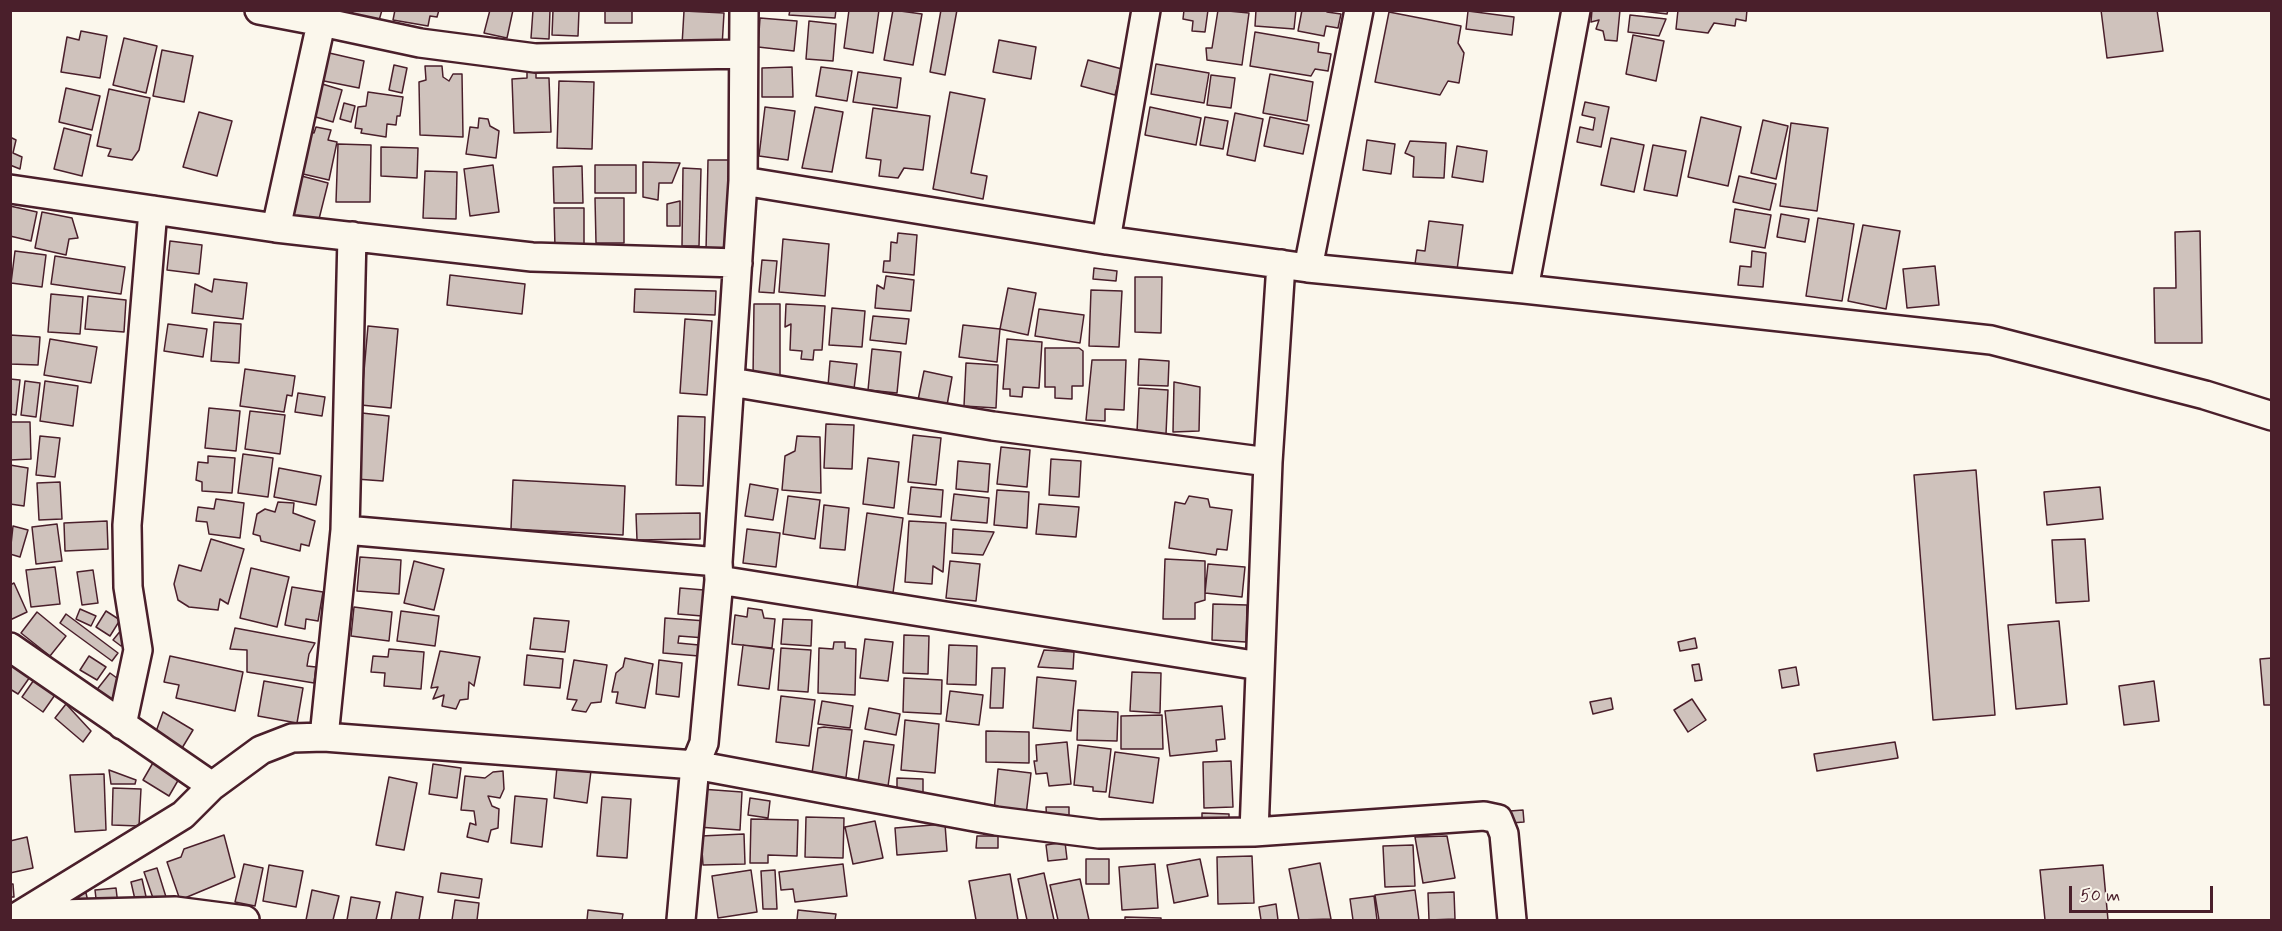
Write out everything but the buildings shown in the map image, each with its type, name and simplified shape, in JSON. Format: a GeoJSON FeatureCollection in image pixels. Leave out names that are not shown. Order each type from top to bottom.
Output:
{"type":"FeatureCollection","features":[{"type":"Feature","properties":{"kind":"street"},"geometry":{"type":"LineString","coordinates":[[259,10],[323,16],[420,43],[534,58],[743,54]]}},
{"type":"Feature","properties":{"kind":"street"},"geometry":{"type":"LineString","coordinates":[[681,921],[695,765],[704,743],[719,571],[743,181],[744,10]]}},
{"type":"Feature","properties":{"kind":"street"},"geometry":{"type":"LineString","coordinates":[[1106,240],[1146,10]]}},
{"type":"Feature","properties":{"kind":"street"},"geometry":{"type":"LineString","coordinates":[[1308,268],[1359,10]]}},
{"type":"Feature","properties":{"kind":"street"},"geometry":{"type":"LineString","coordinates":[[1524,288],[1576,10]]}},
{"type":"Feature","properties":{"kind":"street"},"geometry":{"type":"LineString","coordinates":[[276,228],[323,16]]}},
{"type":"Feature","properties":{"kind":"street"},"geometry":{"type":"LineString","coordinates":[[743,181],[1106,240],[1308,268],[1524,288],[1991,340],[2205,395],[2271,416]]}},
{"type":"Feature","properties":{"kind":"street"},"geometry":{"type":"LineString","coordinates":[[10,189],[276,228],[532,257],[738,263]]}},
{"type":"Feature","properties":{"kind":"street"},"geometry":{"type":"LineString","coordinates":[[122,725],[138,650],[128,587],[127,525],[153,210]]}},
{"type":"Feature","properties":{"kind":"street"},"geometry":{"type":"LineString","coordinates":[[324,737],[345,530],[352,236]]}},
{"type":"Feature","properties":{"kind":"street"},"geometry":{"type":"LineString","coordinates":[[1254,832],[1268,462],[1281,264]]}},
{"type":"Feature","properties":{"kind":"street"},"geometry":{"type":"LineString","coordinates":[[731,382],[993,426],[1268,462]]}},
{"type":"Feature","properties":{"kind":"street"},"geometry":{"type":"LineString","coordinates":[[345,530],[719,571],[1260,666]]}},
{"type":"Feature","properties":{"kind":"street"},"geometry":{"type":"LineString","coordinates":[[10,647],[212,786]]}},
{"type":"Feature","properties":{"kind":"street"},"geometry":{"type":"LineString","coordinates":[[15,916],[183,815],[212,786],[261,750],[291,738],[324,737],[695,765],[996,821],[1099,834],[1254,832],[1484,816],[1498,819],[1504,834],[1512,921]]}},
{"type":"Feature","properties":{"kind":"street"},"geometry":{"type":"LineString","coordinates":[[15,916],[175,910],[244,921]]}}]}
